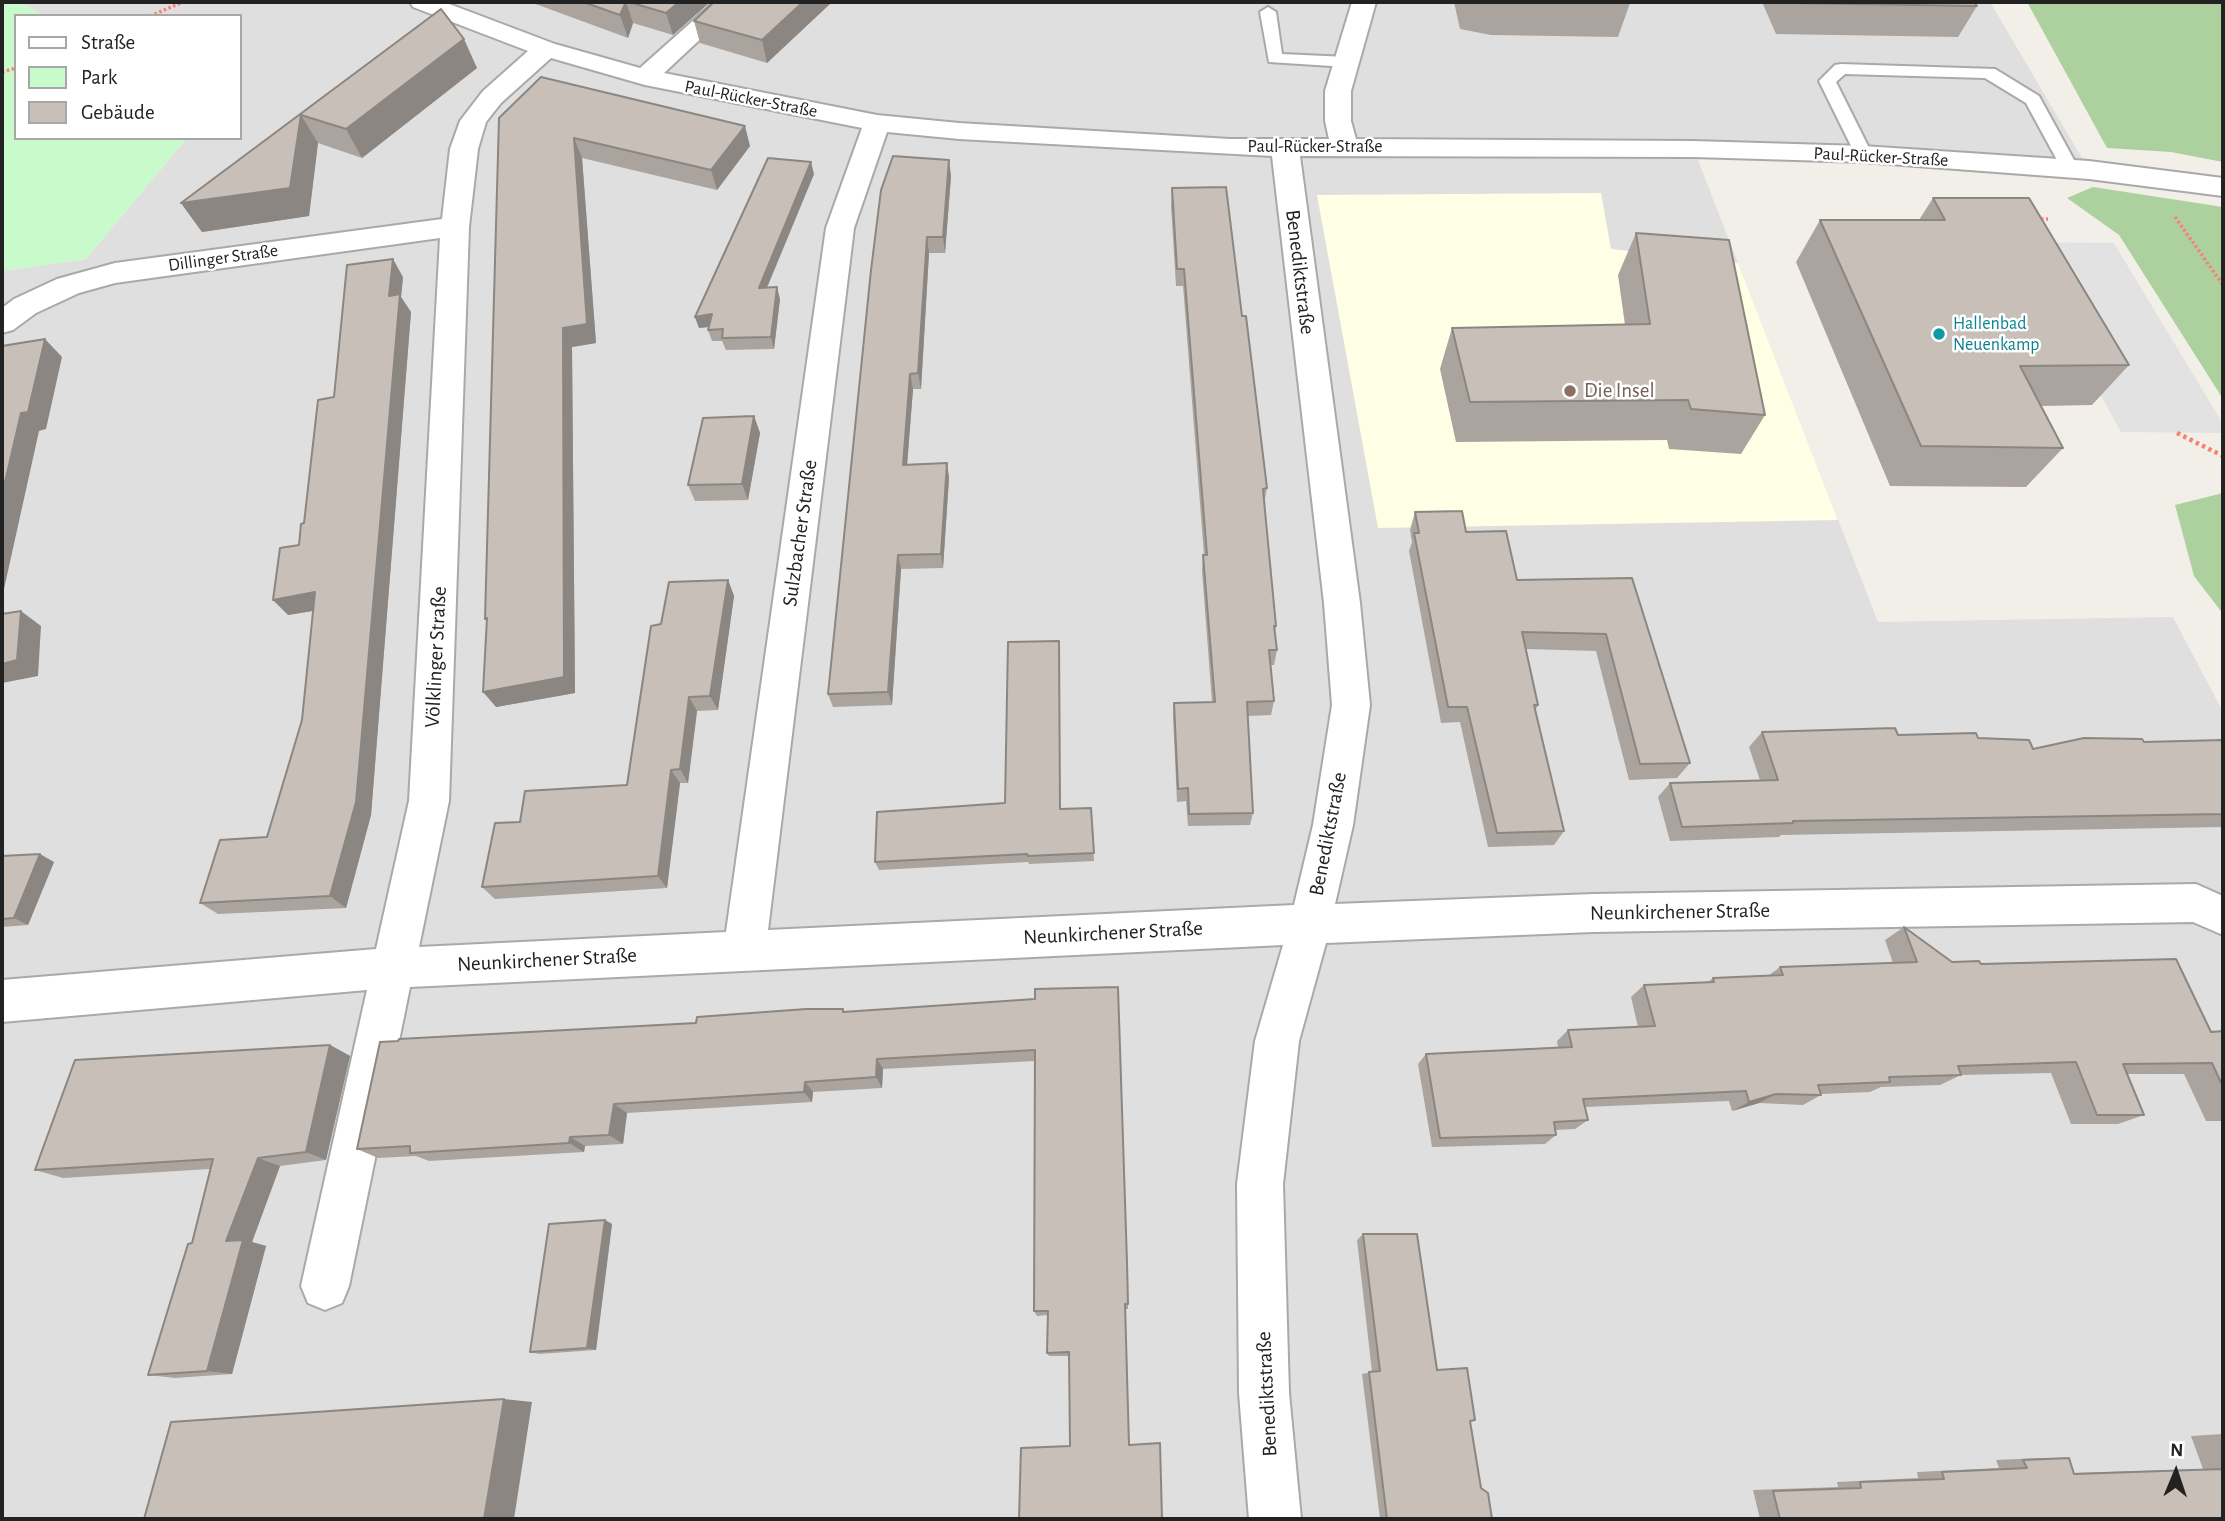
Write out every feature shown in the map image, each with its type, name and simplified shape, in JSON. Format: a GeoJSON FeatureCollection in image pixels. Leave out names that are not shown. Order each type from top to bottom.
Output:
{"type":"FeatureCollection","features":[{"type":"Feature","properties":{"kind":"street","name":"Paul-Rücker-Straße"},"geometry":{"type":"LineString","coordinates":[[422,2],[546,49],[645,77],[735,97],[877,123],[959,131],[1286,147],[1693,149],[1863,154],[2070,169],[2223,187]]}},
{"type":"Feature","properties":{"kind":"street"},"geometry":{"type":"LineString","coordinates":[[645,77],[728,2]]}},
{"type":"Feature","properties":{"kind":"street"},"geometry":{"type":"LineString","coordinates":[[1344,147],[1338,121],[1338,91],[1364,2]]}},
{"type":"Feature","properties":{"kind":"street","name":"Völklinger Straße"},"geometry":{"type":"LineString","coordinates":[[324,1286],[429,801],[455,227],[464,149],[473,121],[492,97],[546,49]]}},
{"type":"Feature","properties":{"kind":"street","name":"Sulzbacher Straße"},"geometry":{"type":"LineString","coordinates":[[745,949],[840,228],[877,123]]}},
{"type":"Feature","properties":{"kind":"street","name":"Benediktstraße"},"geometry":{"type":"LineString","coordinates":[[1275,1519],[1264,1393],[1260,1184],[1277,1041],[1310,924],[1333,825],[1351,705],[1342,603],[1286,147]]}},
{"type":"Feature","properties":{"kind":"street","name":"Dillinger Straße"},"geometry":{"type":"LineString","coordinates":[[2,323],[25,306],[68,286],[116,273],[455,227]]}},
{"type":"Feature","properties":{"kind":"street","name":"Neunkirchener Straße"},"geometry":{"type":"LineString","coordinates":[[2,1001],[392,968],[1310,924],[1607,913],[2196,903],[2223,916]]}},
{"type":"Feature","properties":{"kind":"lane"},"geometry":{"type":"LineString","coordinates":[[1268,12],[1275,59],[1347,62]]}},
{"type":"Feature","properties":{"kind":"lane"},"geometry":{"type":"LineString","coordinates":[[1863,154],[1827,81],[1841,69],[1989,73],[2033,100],[2070,169]]}},
{"type":"Feature","properties":{"kind":"path"},"geometry":{"type":"LineString","coordinates":[[155,14],[183,2]]}},
{"type":"Feature","properties":{"kind":"path"},"geometry":{"type":"LineString","coordinates":[[2153,178],[2157,192],[2223,285]]}},
{"type":"Feature","properties":{"kind":"path"},"geometry":{"type":"LineString","coordinates":[[2035,219],[2049,219]]}},
{"type":"Feature","properties":{"kind":"path"},"geometry":{"type":"LineString","coordinates":[[2177,433],[2223,456]]}},
{"type":"Feature","properties":{"kind":"shaded area"},"geometry":{"type":"Polygon","coordinates":[[[21,2],[1990,2],[2089,170],[1694,150],[1878,622],[2173,617],[2223,712],[2223,1519],[2,1519],[2,271],[86,259],[185,140],[242,140],[242,14],[40,14],[21,2]]]}},
{"type":"Feature","properties":{"kind":"shaded area","name":"Die Insel"},"geometry":{"type":"Polygon","coordinates":[[[1601,193],[1611,249],[1738,263],[1838,520],[1378,528],[1317,195],[1601,193]]]}},
{"type":"Feature","properties":{"kind":"shaded area"},"geometry":{"type":"Polygon","coordinates":[[[2017,242],[2114,243],[2223,424],[2223,433],[2121,432],[2017,242]]]}},
{"type":"Feature","properties":{"kind":"green space"},"geometry":{"type":"Polygon","coordinates":[[[2,2],[21,2],[40,14],[14,14],[14,140],[185,140],[86,259],[2,271],[2,2]]]}},
{"type":"Feature","properties":{"kind":"green space"},"geometry":{"type":"Polygon","coordinates":[[[2027,2],[2223,2],[2223,162],[2171,152],[2107,148],[2027,2]]]}},
{"type":"Feature","properties":{"kind":"green space"},"geometry":{"type":"Polygon","coordinates":[[[2093,187],[2223,207],[2223,399],[2119,235],[2067,198],[2093,187]]]}},
{"type":"Feature","properties":{"kind":"green space"},"geometry":{"type":"Polygon","coordinates":[[[2223,493],[2223,614],[2194,576],[2175,505],[2223,493]]]}},
{"type":"Feature","properties":{"kind":"building"},"geometry":{"type":"Polygon","coordinates":[[[583,2],[626,2],[620,15],[583,2]]]}},
{"type":"Feature","properties":{"kind":"building"},"geometry":{"type":"Polygon","coordinates":[[[629,2],[679,2],[666,13],[629,2]]]}},
{"type":"Feature","properties":{"kind":"building"},"geometry":{"type":"Polygon","coordinates":[[[714,2],[803,2],[762,40],[694,21],[714,2]]]}},
{"type":"Feature","properties":{"kind":"building"},"geometry":{"type":"Polygon","coordinates":[[[1519,2],[1629,2],[1630,3],[1519,2]]]}},
{"type":"Feature","properties":{"kind":"building"},"geometry":{"type":"Polygon","coordinates":[[[1974,2],[1977,6],[1790,3],[1974,2]]]}},
{"type":"Feature","properties":{"kind":"building"},"geometry":{"type":"Polygon","coordinates":[[[441,9],[464,39],[346,129],[301,115],[290,188],[181,203],[441,9]]]}},
{"type":"Feature","properties":{"kind":"building"},"geometry":{"type":"Polygon","coordinates":[[[541,77],[745,126],[711,170],[574,138],[587,324],[563,328],[564,677],[483,692],[499,118],[541,77]]]}},
{"type":"Feature","properties":{"kind":"building"},"geometry":{"type":"Polygon","coordinates":[[[893,156],[949,160],[943,237],[927,237],[918,373],[910,374],[903,465],[947,463],[941,554],[898,555],[888,692],[828,694],[871,270],[881,190],[893,156]]]}},
{"type":"Feature","properties":{"kind":"building"},"geometry":{"type":"Polygon","coordinates":[[[768,158],[811,162],[759,288],[777,287],[771,337],[722,338],[723,329],[708,330],[712,314],[695,317],[768,158]]]}},
{"type":"Feature","properties":{"kind":"building"},"geometry":{"type":"Polygon","coordinates":[[[1226,187],[1242,316],[1246,316],[1267,488],[1263,489],[1277,650],[1269,650],[1274,701],[1247,702],[1253,813],[1189,814],[1188,788],[1178,789],[1174,703],[1215,702],[1203,555],[1207,555],[1184,269],[1177,269],[1172,188],[1226,187]]]}},
{"type":"Feature","properties":{"kind":"building","name":"Hallenbad Neuenkamp"},"geometry":{"type":"Polygon","coordinates":[[[1933,198],[2029,198],[2129,365],[2020,366],[2063,448],[1921,446],[1820,220],[1945,220],[1933,198]]]}},
{"type":"Feature","properties":{"kind":"building"},"geometry":{"type":"Polygon","coordinates":[[[1636,233],[1729,240],[1765,415],[1691,409],[1688,400],[1470,402],[1452,328],[1650,324],[1636,233]]]}},
{"type":"Feature","properties":{"kind":"building"},"geometry":{"type":"Polygon","coordinates":[[[393,259],[389,296],[400,294],[356,802],[330,896],[200,903],[220,840],[267,837],[302,720],[315,592],[273,600],[280,548],[299,545],[318,400],[334,397],[347,265],[393,259]]]}},
{"type":"Feature","properties":{"kind":"building"},"geometry":{"type":"Polygon","coordinates":[[[45,339],[28,412],[21,413],[2,495],[2,346],[45,339]]]}},
{"type":"Feature","properties":{"kind":"building"},"geometry":{"type":"Polygon","coordinates":[[[754,416],[742,484],[688,485],[703,418],[754,416]]]}},
{"type":"Feature","properties":{"kind":"building"},"geometry":{"type":"Polygon","coordinates":[[[1462,511],[1466,532],[1506,531],[1517,580],[1632,578],[1690,763],[1640,764],[1606,634],[1522,632],[1538,705],[1534,705],[1564,831],[1497,833],[1467,707],[1448,707],[1414,533],[1419,533],[1415,512],[1462,511]]]}},
{"type":"Feature","properties":{"kind":"building"},"geometry":{"type":"Polygon","coordinates":[[[728,580],[710,696],[689,697],[680,769],[671,770],[658,876],[482,887],[495,823],[520,822],[525,791],[627,785],[651,626],[661,624],[669,582],[728,580]]]}},
{"type":"Feature","properties":{"kind":"building"},"geometry":{"type":"Polygon","coordinates":[[[21,611],[17,660],[2,664],[2,614],[21,611]]]}},
{"type":"Feature","properties":{"kind":"building"},"geometry":{"type":"Polygon","coordinates":[[[1059,641],[1060,809],[1091,808],[1094,853],[875,862],[877,812],[1005,803],[1008,642],[1059,641]]]}},
{"type":"Feature","properties":{"kind":"building"},"geometry":{"type":"Polygon","coordinates":[[[1895,728],[1898,735],[1976,733],[1978,738],[2029,740],[2033,749],[2084,738],[2142,739],[2144,742],[2223,740],[2223,814],[1793,821],[1682,827],[1670,783],[1778,780],[1762,732],[1895,728]]]}},
{"type":"Feature","properties":{"kind":"building"},"geometry":{"type":"Polygon","coordinates":[[[40,854],[14,918],[2,919],[2,856],[40,854]]]}},
{"type":"Feature","properties":{"kind":"building"},"geometry":{"type":"Polygon","coordinates":[[[1904,927],[1952,962],[1979,961],[1981,964],[2176,959],[2211,1032],[2223,1031],[2223,1087],[2212,1063],[2123,1064],[2144,1115],[2097,1115],[2076,1062],[1958,1066],[1961,1075],[1889,1077],[1890,1082],[1818,1085],[1821,1095],[1776,1094],[1749,1102],[1746,1091],[1583,1099],[1588,1120],[1554,1122],[1556,1135],[1440,1138],[1426,1054],[1572,1047],[1568,1030],[1655,1026],[1644,985],[1783,975],[1780,967],[1917,962],[1904,927]]]}},
{"type":"Feature","properties":{"kind":"building"},"geometry":{"type":"Polygon","coordinates":[[[1118,987],[1127,1262],[1128,1304],[1125,1304],[1129,1445],[1160,1443],[1162,1519],[1019,1519],[1021,1448],[1070,1446],[1069,1352],[1047,1353],[1048,1311],[1034,1311],[1035,1050],[877,1059],[876,1077],[805,1082],[804,1092],[614,1104],[609,1135],[570,1137],[569,1143],[410,1153],[410,1146],[357,1149],[380,1042],[696,1023],[697,1017],[806,1009],[843,1009],[843,1012],[1035,999],[1035,989],[1118,987]]]}},
{"type":"Feature","properties":{"kind":"building"},"geometry":{"type":"Polygon","coordinates":[[[330,1045],[306,1152],[258,1158],[226,1241],[243,1240],[207,1371],[148,1375],[188,1244],[192,1243],[213,1159],[35,1170],[75,1060],[330,1045]]]}},
{"type":"Feature","properties":{"kind":"building"},"geometry":{"type":"Polygon","coordinates":[[[605,1220],[587,1348],[530,1352],[549,1224],[605,1220]]]}},
{"type":"Feature","properties":{"kind":"building"},"geometry":{"type":"Polygon","coordinates":[[[1363,1234],[1417,1234],[1437,1370],[1467,1368],[1475,1420],[1470,1421],[1481,1488],[1488,1493],[1492,1519],[1387,1519],[1369,1372],[1380,1371],[1363,1234]]]}},
{"type":"Feature","properties":{"kind":"building"},"geometry":{"type":"Polygon","coordinates":[[[504,1399],[484,1519],[144,1519],[171,1422],[504,1399]]]}},
{"type":"Feature","properties":{"kind":"building"},"geometry":{"type":"Polygon","coordinates":[[[2069,1458],[2074,1474],[2223,1469],[2223,1519],[1780,1519],[1773,1491],[1861,1488],[1860,1482],[1944,1479],[1942,1472],[2027,1468],[2023,1460],[2069,1458]]]}},
{"type":"Feature","properties":{"kind":"place","name":"Hallenbad Neuenkamp"},"geometry":{"type":"Point","coordinates":[1939,334]}},
{"type":"Feature","properties":{"kind":"place","name":"Die Insel"},"geometry":{"type":"Point","coordinates":[1570,391]}}]}
